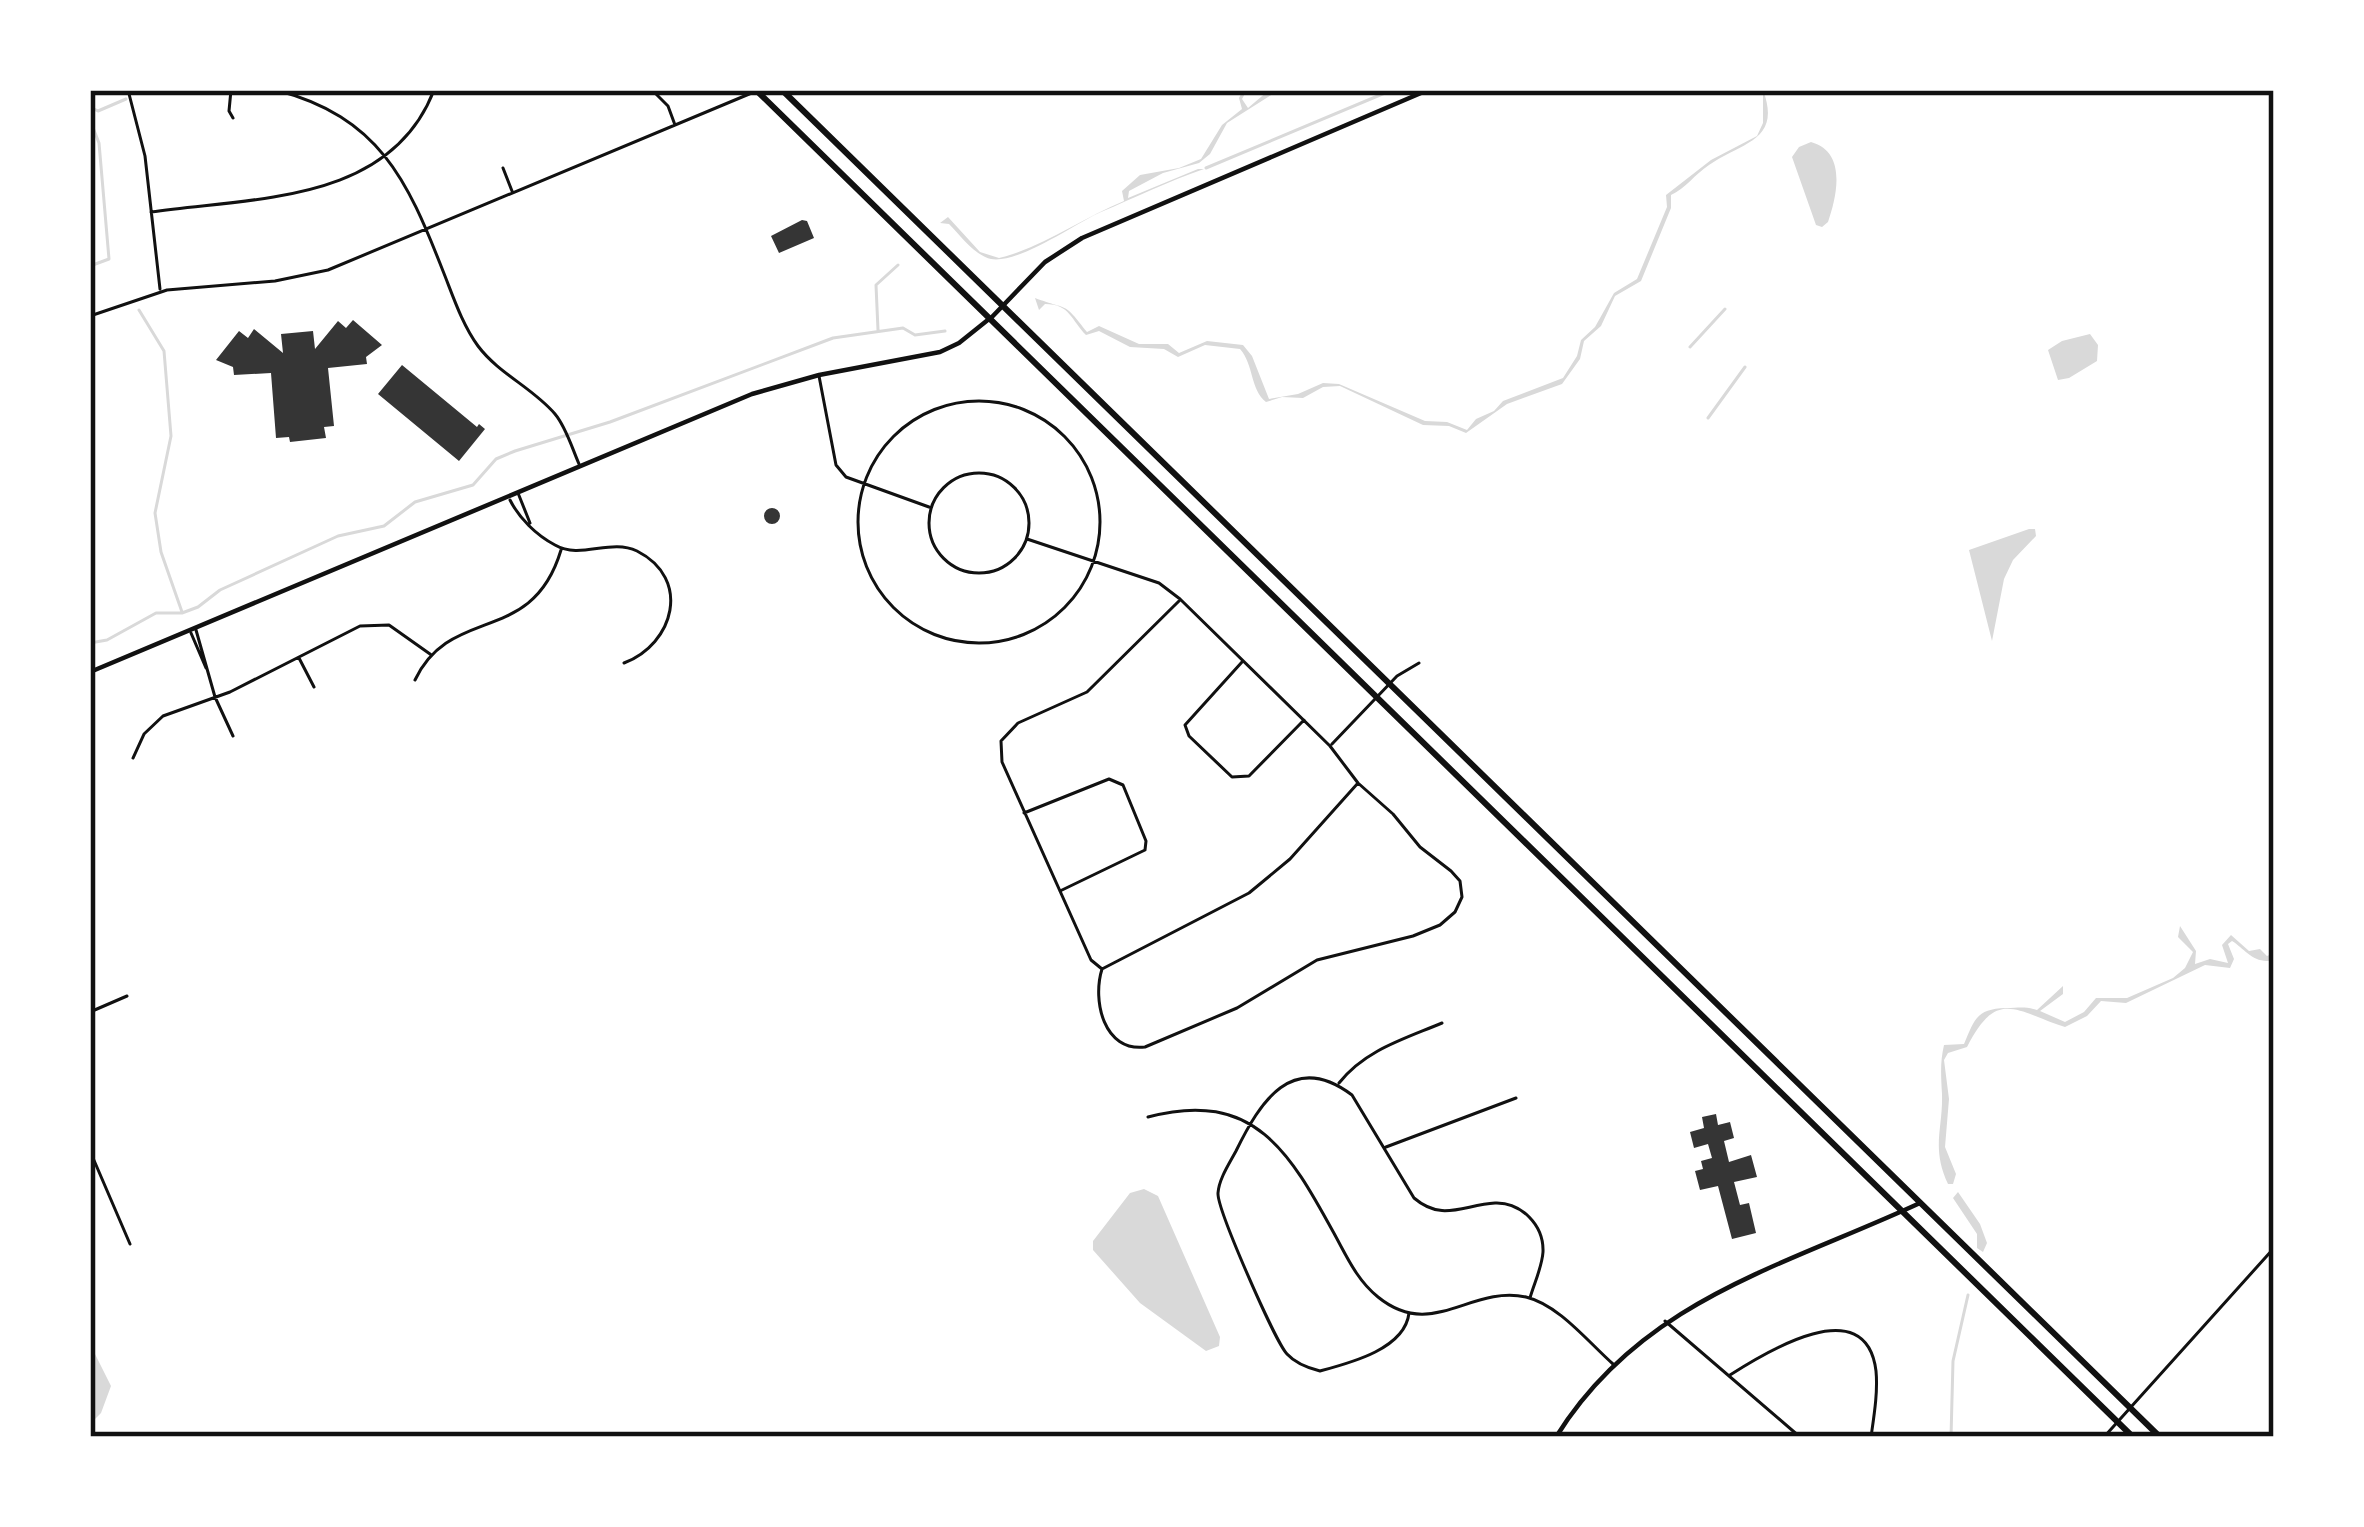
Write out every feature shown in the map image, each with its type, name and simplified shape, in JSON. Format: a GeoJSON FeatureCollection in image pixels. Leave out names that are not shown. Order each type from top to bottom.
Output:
{"type":"FeatureCollection","features":[{"type":"Feature","properties":{"kind":"highway"},"geometry":{"type":"LineString","coordinates":[[757,90],[2133,1437]]}},
{"type":"Feature","properties":{"kind":"highway"},"geometry":{"type":"LineString","coordinates":[[782,90],[2160,1437]]}},
{"type":"Feature","properties":{"kind":"street"},"geometry":{"type":"LineString","coordinates":[[128,90],[142,141],[160,292]]}},
{"type":"Feature","properties":{"kind":"street"},"geometry":{"type":"LineString","coordinates":[[231,90],[233,118]]}},
{"type":"Feature","properties":{"kind":"street"},"geometry":{"type":"LineString","coordinates":[[276,90],[336,113],[387,155],[406,182],[463,322],[477,345],[561,422],[580,465]]}},
{"type":"Feature","properties":{"kind":"street"},"geometry":{"type":"LineString","coordinates":[[151,212],[288,197],[341,178],[387,155],[419,120],[434,90]]}},
{"type":"Feature","properties":{"kind":"street"},"geometry":{"type":"LineString","coordinates":[[652,90],[668,106],[676,127]]}},
{"type":"Feature","properties":{"kind":"street"},"geometry":{"type":"LineString","coordinates":[[90,316],[160,292],[308,275],[427,230],[757,90]]}},
{"type":"Feature","properties":{"kind":"street"},"geometry":{"type":"LineString","coordinates":[[90,672],[752,394],[819,374],[940,352],[959,343],[1003,307],[1045,262],[1095,231],[1428,90]]}},
{"type":"Feature","properties":{"kind":"street"},"geometry":{"type":"LineString","coordinates":[[503,168],[513,193]]}},
{"type":"Feature","properties":{"kind":"street"},"geometry":{"type":"LineString","coordinates":[[819,374],[836,465],[846,477],[930,507]]}},
{"type":"Feature","properties":{"kind":"street"},"geometry":{"type":"LineString","coordinates":[[975,401],[1014,406],[1066,437],[1086,466],[1099,506],[1094,560],[1076,596],[1031,632],[999,642],[964,643],[938,637],[912,624],[883,598],[868,572],[857,522],[863,484],[878,455],[920,417],[975,401]]}},
{"type":"Feature","properties":{"kind":"street"},"geometry":{"type":"LineString","coordinates":[[994,474],[1018,489],[1027,505],[1027,539],[1002,568],[970,573],[942,557],[932,541],[930,507],[941,488],[956,477],[994,474]]}},
{"type":"Feature","properties":{"kind":"street"},"geometry":{"type":"LineString","coordinates":[[518,492],[530,525]]}},
{"type":"Feature","properties":{"kind":"street"},"geometry":{"type":"LineString","coordinates":[[508,496],[518,515],[562,548],[623,546],[644,556],[665,576],[672,600],[668,625],[647,651],[624,663]]}},
{"type":"Feature","properties":{"kind":"street"},"geometry":{"type":"LineString","coordinates":[[1027,539],[1159,583],[1180,599],[1460,881],[1462,897],[1448,920],[1413,936],[1317,960],[1237,1007],[1145,1047],[1132,1048],[1113,1037],[1097,1001],[1102,969],[1250,893],[1290,859],[1358,783]]}},
{"type":"Feature","properties":{"kind":"street"},"geometry":{"type":"LineString","coordinates":[[415,680],[430,654],[459,634],[522,609],[547,583],[562,548]]}},
{"type":"Feature","properties":{"kind":"street"},"geometry":{"type":"LineString","coordinates":[[1102,969],[1083,948],[1000,751],[1006,731],[1087,692],[1180,599]]}},
{"type":"Feature","properties":{"kind":"street"},"geometry":{"type":"LineString","coordinates":[[133,758],[144,734],[164,716],[215,698],[360,626],[397,628],[430,654]]}},
{"type":"Feature","properties":{"kind":"street"},"geometry":{"type":"LineString","coordinates":[[193,629],[233,736]]}},
{"type":"Feature","properties":{"kind":"street"},"geometry":{"type":"LineString","coordinates":[[298,656],[314,687]]}},
{"type":"Feature","properties":{"kind":"street"},"geometry":{"type":"LineString","coordinates":[[1243,661],[1189,718],[1185,725],[1189,736],[1232,777],[1244,778],[1304,720]]}},
{"type":"Feature","properties":{"kind":"street"},"geometry":{"type":"LineString","coordinates":[[1330,746],[1390,683],[1419,663]]}},
{"type":"Feature","properties":{"kind":"street"},"geometry":{"type":"LineString","coordinates":[[1024,813],[1109,779],[1123,785],[1145,850],[1059,892]]}},
{"type":"Feature","properties":{"kind":"street"},"geometry":{"type":"LineString","coordinates":[[90,1012],[127,996]]}},
{"type":"Feature","properties":{"kind":"street"},"geometry":{"type":"LineString","coordinates":[[1338,1084],[1354,1064],[1373,1052],[1442,1023]]}},
{"type":"Feature","properties":{"kind":"street"},"geometry":{"type":"LineString","coordinates":[[1409,1313],[1405,1330],[1394,1341],[1320,1371],[1286,1353],[1218,1201],[1222,1177],[1260,1104],[1284,1084],[1301,1079],[1338,1084],[1352,1095],[1424,1207],[1453,1212],[1495,1203],[1524,1211],[1534,1222],[1543,1252],[1530,1298]]}},
{"type":"Feature","properties":{"kind":"street"},"geometry":{"type":"LineString","coordinates":[[1384,1148],[1516,1098]]}},
{"type":"Feature","properties":{"kind":"street"},"geometry":{"type":"LineString","coordinates":[[1148,1117],[1200,1109],[1227,1115],[1264,1133],[1291,1159],[1366,1286],[1391,1306],[1409,1313],[1443,1314],[1495,1295],[1530,1298],[1556,1312],[1613,1364]]}},
{"type":"Feature","properties":{"kind":"street"},"geometry":{"type":"LineString","coordinates":[[90,1151],[130,1244]]}},
{"type":"Feature","properties":{"kind":"street"},"geometry":{"type":"LineString","coordinates":[[1556,1437],[1582,1395],[1665,1322],[1714,1293],[1920,1202]]}},
{"type":"Feature","properties":{"kind":"street"},"geometry":{"type":"LineString","coordinates":[[2104,1437],[2274,1248]]}},
{"type":"Feature","properties":{"kind":"street"},"geometry":{"type":"LineString","coordinates":[[1665,1322],[1800,1437]]}},
{"type":"Feature","properties":{"kind":"street"},"geometry":{"type":"LineString","coordinates":[[1730,1376],[1756,1358],[1817,1331],[1850,1333],[1865,1345],[1876,1374],[1871,1437]]}},
{"type":"Feature","properties":{"kind":"shaded area"},"geometry":{"type":"Polygon","coordinates":[[[1247,90],[1242,99],[1248,108],[1268,91],[1279,90],[1227,123],[1210,154],[1199,163],[1163,173],[1129,191],[1128,198],[1204,169],[1101,212],[1032,249],[1003,259],[991,259],[973,249],[949,224],[940,223],[948,217],[980,252],[999,258],[1032,247],[1108,208],[1124,201],[1122,191],[1140,175],[1201,159],[1222,125],[1242,109],[1239,98],[1247,90]]]}},
{"type":"Feature","properties":{"kind":"shaded area"},"geometry":{"type":"Polygon","coordinates":[[[1763,90],[1767,120],[1763,130],[1756,138],[1746,145],[1709,165],[1671,195],[1671,208],[1641,281],[1615,296],[1562,384],[1507,404],[1466,433],[1449,426],[1423,425],[1340,386],[1323,387],[1303,398],[1266,402],[1240,349],[1205,345],[1178,357],[1164,349],[1130,347],[1099,331],[1086,335],[1065,310],[1045,304],[1039,310],[1035,298],[1065,308],[1087,332],[1099,326],[1139,344],[1168,344],[1179,353],[1207,341],[1243,345],[1269,399],[1323,383],[1339,384],[1425,421],[1447,422],[1467,430],[1503,401],[1563,378],[1581,340],[1595,327],[1614,293],[1637,279],[1667,207],[1666,195],[1711,160],[1757,136],[1763,123],[1763,90]]]}},
{"type":"Feature","properties":{"kind":"shaded area"},"geometry":{"type":"Polygon","coordinates":[[[1811,142],[1822,147],[1835,165],[1831,212],[1822,227],[1816,225],[1792,157],[1811,142]]]}},
{"type":"Feature","properties":{"kind":"shaded area"},"geometry":{"type":"Polygon","coordinates":[[[2090,334],[2098,345],[2097,361],[2058,380],[2048,350],[2090,334]]]}},
{"type":"Feature","properties":{"kind":"shaded area"},"geometry":{"type":"Polygon","coordinates":[[[2035,529],[2036,536],[2013,560],[2004,579],[1992,641],[1969,550],[2035,529]]]}},
{"type":"Feature","properties":{"kind":"shaded area"},"geometry":{"type":"Polygon","coordinates":[[[2180,926],[2196,951],[2195,964],[2210,959],[2228,963],[2222,945],[2231,935],[2249,951],[2274,953],[2274,960],[2255,958],[2232,941],[2228,944],[2234,959],[2230,968],[2205,965],[2126,1003],[2101,1001],[2087,1016],[2065,1027],[2009,1009],[1988,1017],[1967,1047],[1948,1053],[1944,1060],[1949,1099],[1945,1147],[1956,1174],[1953,1184],[1948,1184],[1939,1149],[1944,1045],[1964,1044],[1974,1021],[1989,1010],[2025,1008],[2037,1010],[2063,986],[2063,994],[2040,1011],[2065,1022],[2084,1012],[2096,998],[2127,998],[2173,978],[2193,952],[2178,937],[2180,926]]]}},
{"type":"Feature","properties":{"kind":"shaded area"},"geometry":{"type":"Polygon","coordinates":[[[1144,1189],[1158,1196],[1220,1337],[1219,1346],[1206,1351],[1140,1303],[1093,1250],[1093,1241],[1130,1193],[1144,1189]]]}},
{"type":"Feature","properties":{"kind":"shaded area"},"geometry":{"type":"Polygon","coordinates":[[[1958,1192],[1980,1224],[1987,1243],[1983,1252],[1953,1198],[1958,1192]]]}},
{"type":"Feature","properties":{"kind":"shaded area"},"geometry":{"type":"Polygon","coordinates":[[[90,1344],[111,1386],[101,1413],[90,1424],[90,1344]]]}},
{"type":"Feature","properties":{"kind":"building"},"geometry":{"type":"Polygon","coordinates":[[[807,221],[814,238],[779,253],[771,236],[807,221]]]}},
{"type":"Feature","properties":{"kind":"building"},"geometry":{"type":"Polygon","coordinates":[[[353,320],[382,345],[366,357],[367,364],[328,368],[334,426],[324,427],[326,438],[290,442],[289,437],[276,438],[271,373],[234,375],[233,367],[216,360],[239,331],[248,338],[254,329],[283,353],[281,334],[313,331],[315,349],[338,321],[346,328],[353,320]]]}},
{"type":"Feature","properties":{"kind":"building"},"geometry":{"type":"Polygon","coordinates":[[[402,365],[485,429],[459,461],[378,394],[402,365]]]}},
{"type":"Feature","properties":{"kind":"building"},"geometry":{"type":"Polygon","coordinates":[[[772,508],[780,516],[772,524],[764,516],[772,508]]]}},
{"type":"Feature","properties":{"kind":"building"},"geometry":{"type":"Polygon","coordinates":[[[1716,1114],[1718,1125],[1730,1122],[1734,1138],[1724,1141],[1729,1162],[1751,1155],[1757,1177],[1734,1182],[1740,1205],[1749,1203],[1756,1233],[1732,1239],[1718,1186],[1700,1190],[1695,1171],[1703,1169],[1701,1161],[1712,1158],[1708,1144],[1694,1148],[1690,1132],[1704,1128],[1702,1117],[1716,1114]]]}},
{"type":"Feature","properties":{"kind":"waterway"},"geometry":{"type":"LineString","coordinates":[[1206,168],[1392,90]]}},
{"type":"Feature","properties":{"kind":"waterway"},"geometry":{"type":"LineString","coordinates":[[90,107],[98,111],[126,99]]}},
{"type":"Feature","properties":{"kind":"waterway"},"geometry":{"type":"LineString","coordinates":[[90,120],[99,143],[109,259],[90,266]]}},
{"type":"Feature","properties":{"kind":"waterway"},"geometry":{"type":"LineString","coordinates":[[878,330],[876,285],[898,265]]}},
{"type":"Feature","properties":{"kind":"waterway"},"geometry":{"type":"LineString","coordinates":[[1690,347],[1725,309]]}},
{"type":"Feature","properties":{"kind":"waterway"},"geometry":{"type":"LineString","coordinates":[[139,310],[164,351],[171,436],[155,513],[161,552],[182,612]]}},
{"type":"Feature","properties":{"kind":"waterway"},"geometry":{"type":"LineString","coordinates":[[90,643],[107,640],[156,613],[182,613],[198,607],[220,590],[338,536],[384,526],[415,502],[473,485],[496,459],[515,451],[610,422],[833,338],[903,328],[915,335],[945,331]]}},
{"type":"Feature","properties":{"kind":"waterway"},"geometry":{"type":"LineString","coordinates":[[1708,418],[1745,367]]}},
{"type":"Feature","properties":{"kind":"waterway"},"geometry":{"type":"LineString","coordinates":[[1951,1437],[1953,1361],[1968,1295]]}}]}
